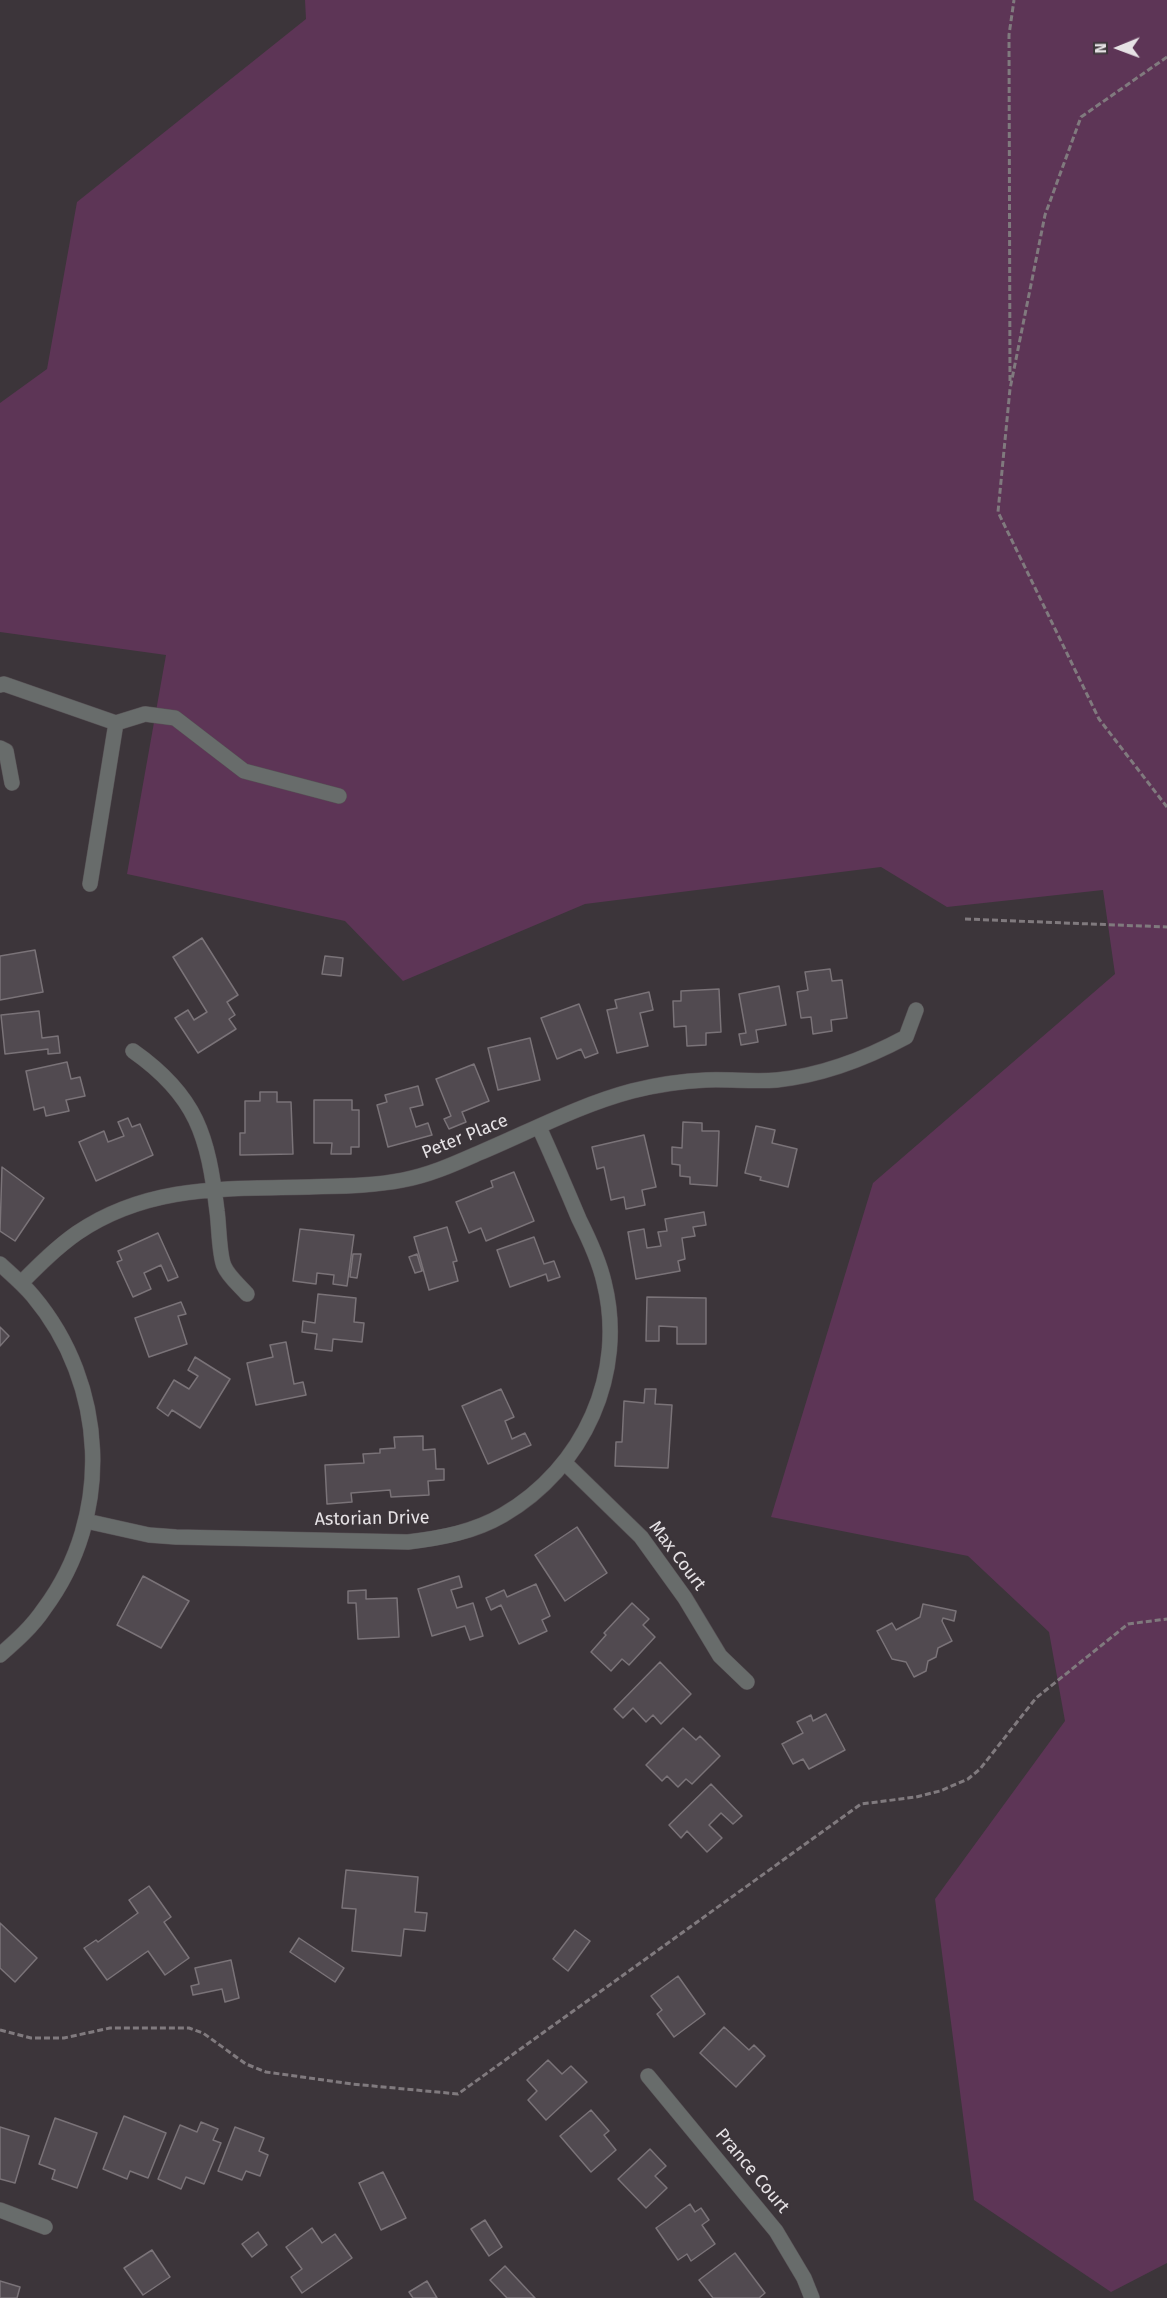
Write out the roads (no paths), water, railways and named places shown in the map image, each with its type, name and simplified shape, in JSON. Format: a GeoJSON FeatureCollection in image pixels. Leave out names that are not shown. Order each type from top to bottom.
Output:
{"type":"FeatureCollection","features":[{"type":"Feature","properties":{"kind":"street"},"geometry":{"type":"LineString","coordinates":[[0,685],[4,684],[116,723],[146,714],[175,718],[244,771],[339,796]]}},
{"type":"Feature","properties":{"kind":"street"},"geometry":{"type":"LineString","coordinates":[[90,884],[116,723]]}},
{"type":"Feature","properties":{"kind":"street"},"geometry":{"type":"LineString","coordinates":[[0,748],[6,751],[12,783]]}},
{"type":"Feature","properties":{"kind":"street","name":"Peter Place"},"geometry":{"type":"LineString","coordinates":[[21,1283],[60,1246],[100,1219],[144,1200],[192,1191],[364,1186],[405,1180],[444,1169],[592,1104],[631,1091],[665,1084],[706,1080],[776,1080],[812,1075],[846,1065],[906,1037],[916,1010]]}},
{"type":"Feature","properties":{"kind":"street"},"geometry":{"type":"LineString","coordinates":[[133,1051],[171,1082],[186,1101],[198,1123],[206,1144],[224,1266],[247,1294]]}},
{"type":"Feature","properties":{"kind":"street","name":"Astorian Drive"},"geometry":{"type":"LineString","coordinates":[[86,1521],[149,1535],[176,1537],[408,1542],[434,1539],[469,1530],[502,1516],[530,1497],[565,1463],[586,1431],[602,1390],[609,1357],[609,1311],[597,1258],[539,1127]]}},
{"type":"Feature","properties":{"kind":"street"},"geometry":{"type":"LineString","coordinates":[[0,1264],[21,1283],[52,1320],[69,1351],[82,1383],[90,1414],[94,1449],[93,1484],[78,1548],[51,1600],[24,1634],[0,1655]]}},
{"type":"Feature","properties":{"kind":"street","name":"Max Court"},"geometry":{"type":"LineString","coordinates":[[565,1463],[641,1538],[685,1598],[720,1656],[747,1682]]}},
{"type":"Feature","properties":{"kind":"street","name":"Prance Court"},"geometry":{"type":"LineString","coordinates":[[648,2076],[776,2230],[804,2278],[812,2298]]}},
{"type":"Feature","properties":{"kind":"street"},"geometry":{"type":"LineString","coordinates":[[0,2210],[45,2227]]}}]}
